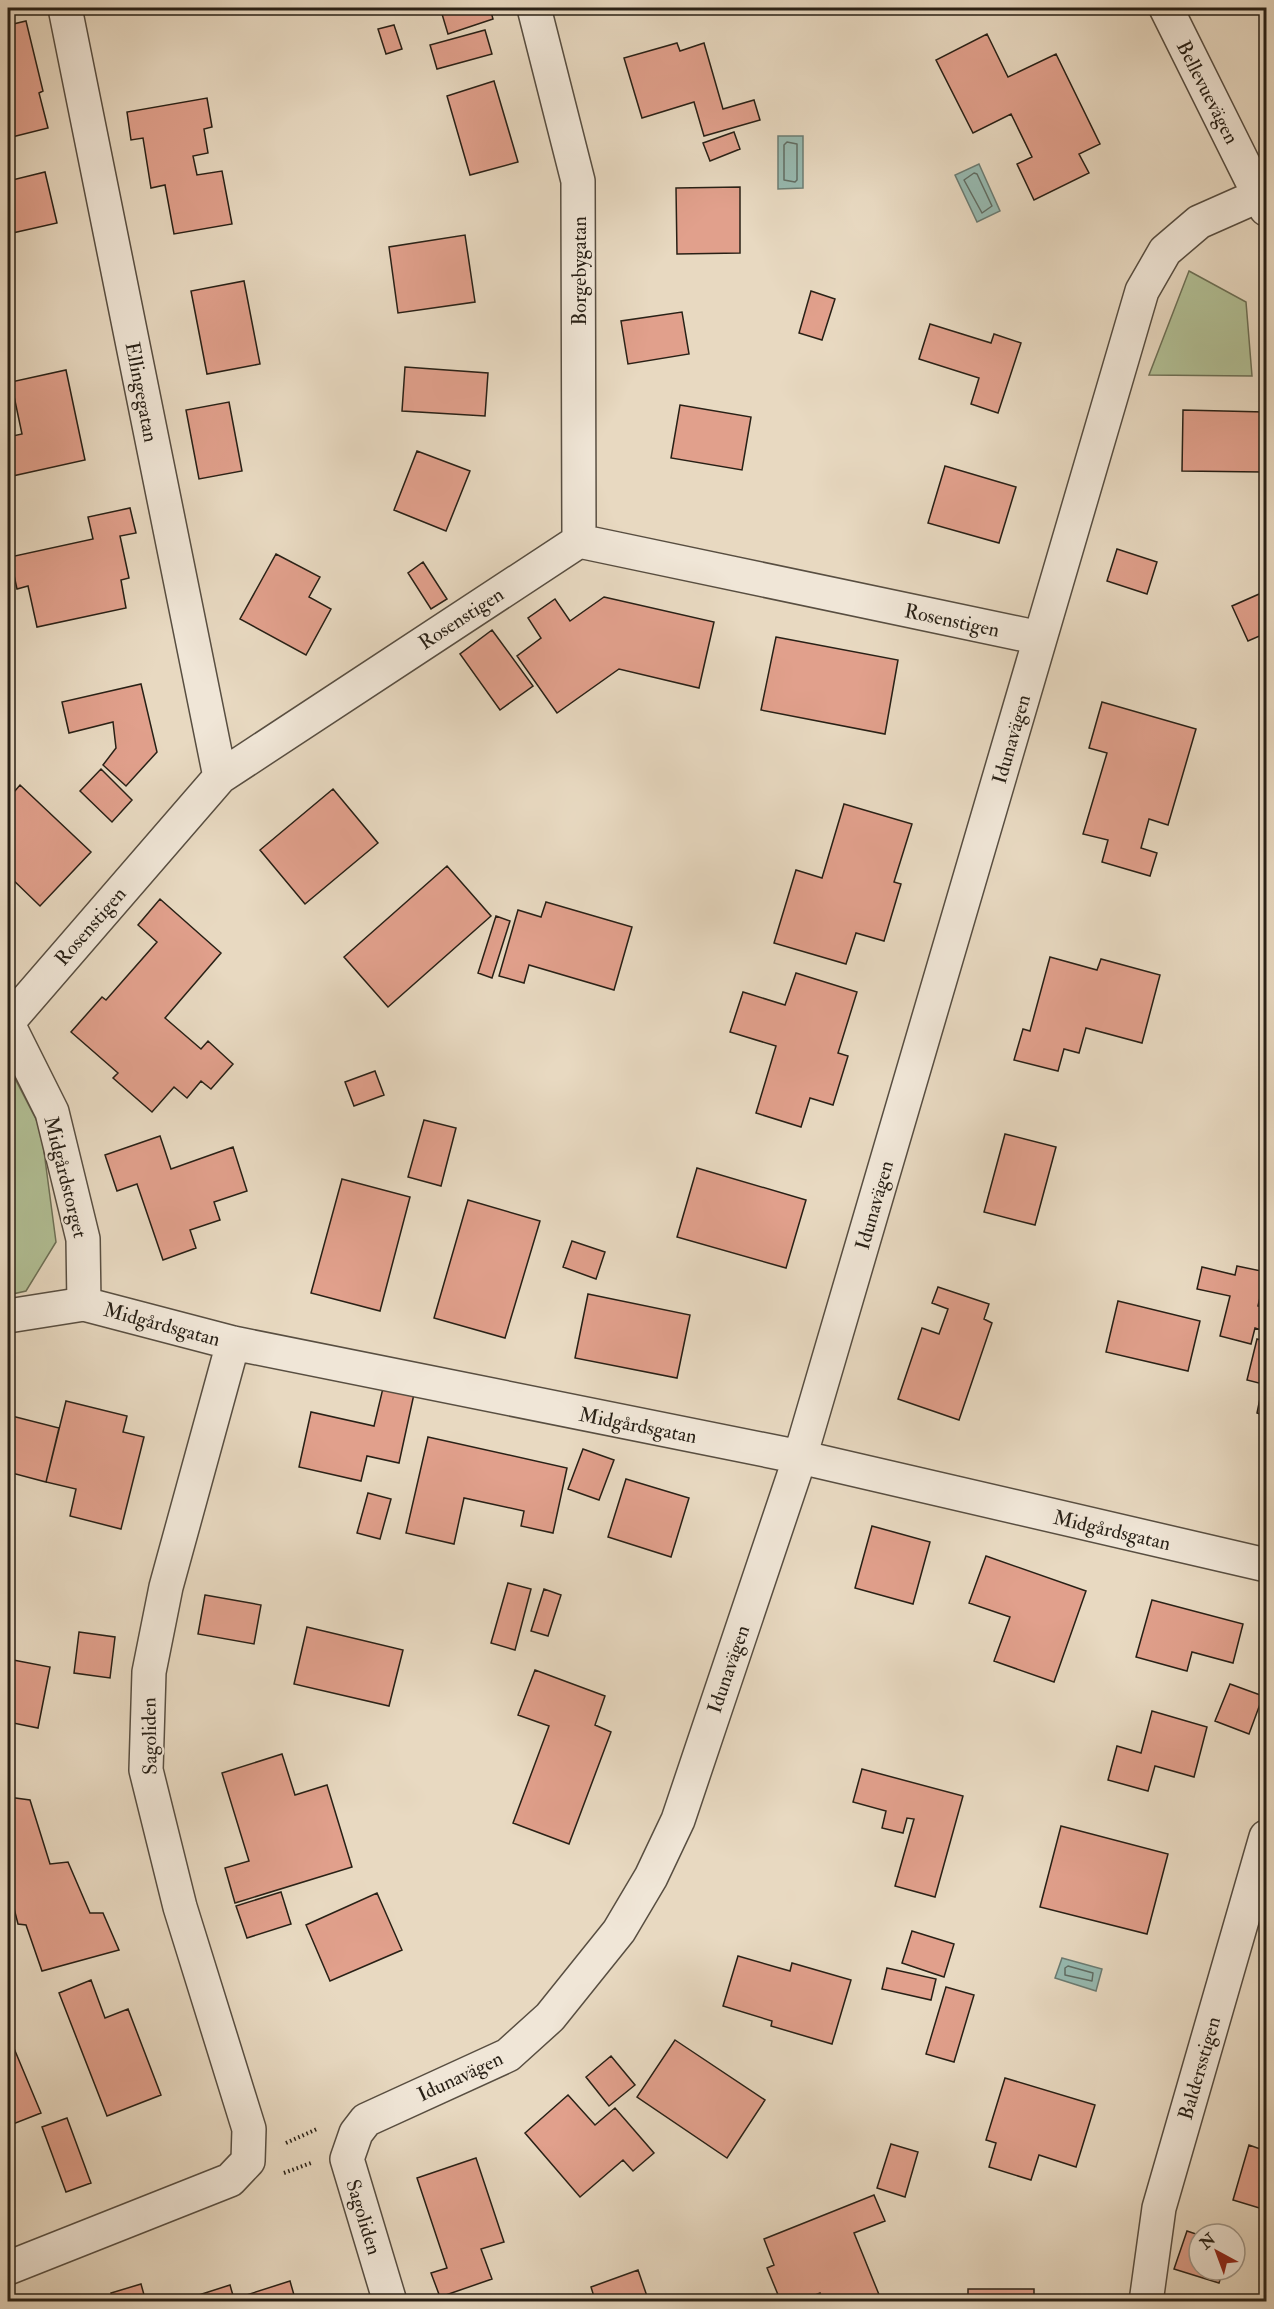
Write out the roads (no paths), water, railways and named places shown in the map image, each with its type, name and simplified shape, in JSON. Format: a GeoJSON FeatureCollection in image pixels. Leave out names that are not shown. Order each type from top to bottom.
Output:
{"type":"FeatureCollection","features":[{"type":"Feature","properties":{"kind":"street","name":"Ellingegatan"},"geometry":{"type":"LineString","coordinates":[[64,8],[219,777]]}},
{"type":"Feature","properties":{"kind":"street","name":"Borgebygatan"},"geometry":{"type":"LineString","coordinates":[[534,8],[578,182],[579,541]]}},
{"type":"Feature","properties":{"kind":"street","name":"Bellevuevägen"},"geometry":{"type":"LineString","coordinates":[[1166,8],[1263,202]]}},
{"type":"Feature","properties":{"kind":"street","name":"Idunavägen"},"geometry":{"type":"LineString","coordinates":[[351,2146],[366,2120],[508,2055],[550,2017],[619,1931],[651,1877],[678,1820],[800,1457],[1142,291],[1165,251],[1199,222],[1263,202]]}},
{"type":"Feature","properties":{"kind":"street","name":"Rosenstigen"},"geometry":{"type":"LineString","coordinates":[[8,1023],[219,777],[579,541],[1040,638]]}},
{"type":"Feature","properties":{"kind":"street","name":"Midgårdstorget"},"geometry":{"type":"LineString","coordinates":[[8,1023],[52,1112],[83,1239],[84,1304]]}},
{"type":"Feature","properties":{"kind":"street","name":"Midgårdsgatan"},"geometry":{"type":"LineString","coordinates":[[8,1316],[84,1304],[233,1343],[800,1457],[1266,1565]]}},
{"type":"Feature","properties":{"kind":"street","name":"Sagoliden"},"geometry":{"type":"LineString","coordinates":[[8,2268],[239,2170],[249,2129],[180,1907],[146,1770],[149,1672],[164,1598],[233,1343]]}},
{"type":"Feature","properties":{"kind":"street","name":"Baldersstigen"},"geometry":{"type":"LineString","coordinates":[[1146,2301],[1160,2208],[1266,1838]]}},
{"type":"Feature","properties":{"kind":"street","name":"Sagoliden"},"geometry":{"type":"LineString","coordinates":[[351,2146],[390,2301]]}},
{"type":"Feature","properties":{"kind":"water"},"geometry":{"type":"Polygon","coordinates":[[[778,136],[803,136],[803,188],[778,189],[778,136]]]}},
{"type":"Feature","properties":{"kind":"water"},"geometry":{"type":"Polygon","coordinates":[[[979,164],[1000,211],[977,222],[955,175],[979,164]]]}},
{"type":"Feature","properties":{"kind":"water"},"geometry":{"type":"Polygon","coordinates":[[[1062,1958],[1102,1969],[1096,1991],[1055,1978],[1062,1958]]]}}]}
